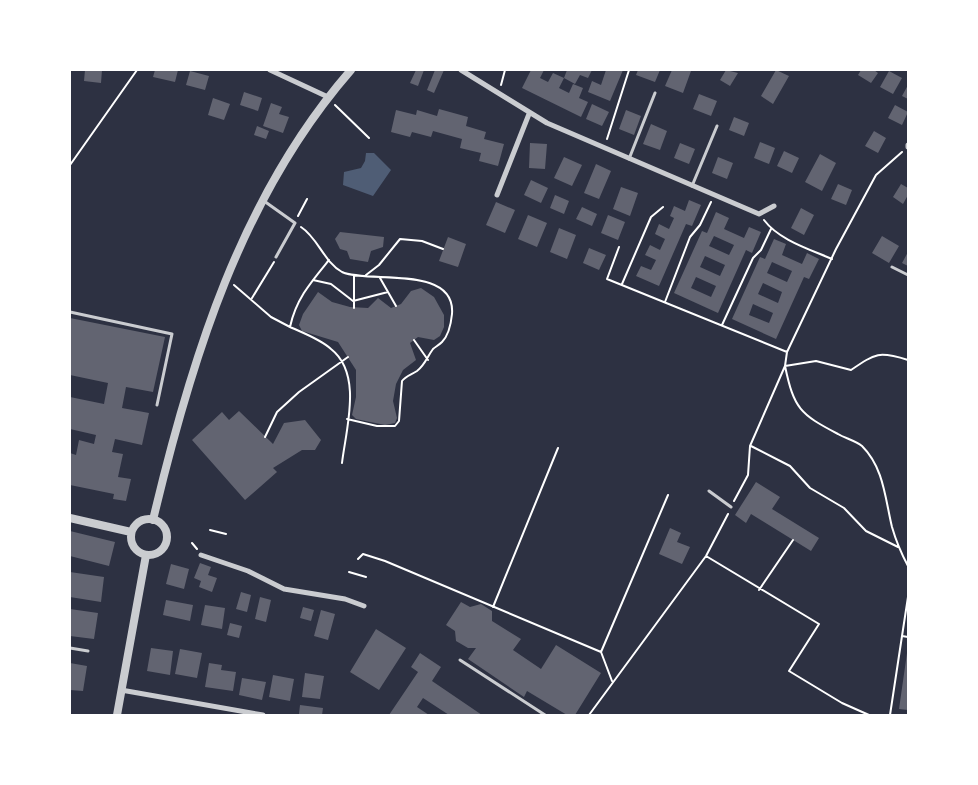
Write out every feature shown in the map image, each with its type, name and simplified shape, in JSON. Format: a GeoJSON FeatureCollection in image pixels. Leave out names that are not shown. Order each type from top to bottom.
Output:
{"type":"FeatureCollection","features":[{"type":"Feature","properties":{"kind":"street"},"geometry":{"type":"LineString","coordinates":[[270,70],[328,97]]}},
{"type":"Feature","properties":{"kind":"street"},"geometry":{"type":"LineString","coordinates":[[153,520],[184,396],[225,281],[264,201],[328,97],[351,70]]}},
{"type":"Feature","properties":{"kind":"street"},"geometry":{"type":"LineString","coordinates":[[461,70],[529,114],[603,148],[760,214],[774,206]]}},
{"type":"Feature","properties":{"kind":"street"},"geometry":{"type":"LineString","coordinates":[[497,195],[529,114]]}},
{"type":"Feature","properties":{"kind":"street"},"geometry":{"type":"LineString","coordinates":[[70,518],[131,532]]}},
{"type":"Feature","properties":{"kind":"street"},"geometry":{"type":"LineString","coordinates":[[153,520],[162,526],[167,536],[166,542],[159,552],[146,555],[140,553],[132,544],[131,532],[137,523],[153,520]]}},
{"type":"Feature","properties":{"kind":"street"},"geometry":{"type":"LineString","coordinates":[[117,715],[146,555]]}},
{"type":"Feature","properties":{"kind":"street"},"geometry":{"type":"LineString","coordinates":[[201,555],[248,572],[284,588],[345,599],[364,606]]}},
{"type":"Feature","properties":{"kind":"street"},"geometry":{"type":"LineString","coordinates":[[121,690],[263,715]]}},
{"type":"Feature","properties":{"kind":"lane"},"geometry":{"type":"LineString","coordinates":[[629,159],[656,93]]}},
{"type":"Feature","properties":{"kind":"lane"},"geometry":{"type":"LineString","coordinates":[[692,186],[717,126]]}},
{"type":"Feature","properties":{"kind":"lane"},"geometry":{"type":"LineString","coordinates":[[264,201],[295,223],[276,257]]}},
{"type":"Feature","properties":{"kind":"lane"},"geometry":{"type":"LineString","coordinates":[[892,267],[908,275]]}},
{"type":"Feature","properties":{"kind":"lane"},"geometry":{"type":"LineString","coordinates":[[70,312],[172,334],[158,405]]}},
{"type":"Feature","properties":{"kind":"lane"},"geometry":{"type":"LineString","coordinates":[[709,490],[731,507]]}},
{"type":"Feature","properties":{"kind":"lane"},"geometry":{"type":"LineString","coordinates":[[70,648],[88,651]]}},
{"type":"Feature","properties":{"kind":"lane"},"geometry":{"type":"LineString","coordinates":[[460,660],[545,715]]}},
{"type":"Feature","properties":{"kind":"path"},"geometry":{"type":"LineString","coordinates":[[70,165],[137,70]]}},
{"type":"Feature","properties":{"kind":"path"},"geometry":{"type":"LineString","coordinates":[[499,95],[505,70]]}},
{"type":"Feature","properties":{"kind":"path"},"geometry":{"type":"LineString","coordinates":[[603,148],[629,70]]}},
{"type":"Feature","properties":{"kind":"path"},"geometry":{"type":"LineString","coordinates":[[328,97],[369,138]]}},
{"type":"Feature","properties":{"kind":"path"},"geometry":{"type":"LineString","coordinates":[[589,715],[612,681],[706,556],[748,475],[750,446],[785,366],[787,352],[832,259],[876,175],[908,146]]}},
{"type":"Feature","properties":{"kind":"path"},"geometry":{"type":"LineString","coordinates":[[665,302],[690,237],[700,225],[714,195]]}},
{"type":"Feature","properties":{"kind":"path"},"geometry":{"type":"LineString","coordinates":[[307,199],[295,223],[308,231],[329,260],[340,271],[354,276],[366,275],[380,278],[425,281],[437,287],[448,297],[452,310],[451,325],[442,342],[433,349],[428,360],[402,382],[399,421],[395,426],[377,426],[347,419]]}},
{"type":"Feature","properties":{"kind":"path"},"geometry":{"type":"LineString","coordinates":[[622,284],[651,217],[663,207]]}},
{"type":"Feature","properties":{"kind":"path"},"geometry":{"type":"LineString","coordinates":[[760,214],[771,229],[832,259]]}},
{"type":"Feature","properties":{"kind":"path"},"geometry":{"type":"LineString","coordinates":[[722,325],[753,258],[761,250],[771,229]]}},
{"type":"Feature","properties":{"kind":"path"},"geometry":{"type":"LineString","coordinates":[[366,275],[379,265],[400,239],[422,241],[443,249]]}},
{"type":"Feature","properties":{"kind":"path"},"geometry":{"type":"LineString","coordinates":[[619,247],[607,278],[787,352]]}},
{"type":"Feature","properties":{"kind":"path"},"geometry":{"type":"LineString","coordinates":[[252,298],[276,257]]}},
{"type":"Feature","properties":{"kind":"path"},"geometry":{"type":"LineString","coordinates":[[290,327],[294,310],[304,290],[329,260]]}},
{"type":"Feature","properties":{"kind":"path"},"geometry":{"type":"LineString","coordinates":[[354,276],[354,308]]}},
{"type":"Feature","properties":{"kind":"path"},"geometry":{"type":"LineString","coordinates":[[380,278],[396,306]]}},
{"type":"Feature","properties":{"kind":"path"},"geometry":{"type":"LineString","coordinates":[[313,280],[331,284],[353,301]]}},
{"type":"Feature","properties":{"kind":"path"},"geometry":{"type":"LineString","coordinates":[[225,281],[238,287],[271,317],[332,349],[341,362],[349,375],[342,463]]}},
{"type":"Feature","properties":{"kind":"path"},"geometry":{"type":"LineString","coordinates":[[353,301],[388,292]]}},
{"type":"Feature","properties":{"kind":"path"},"geometry":{"type":"LineString","coordinates":[[414,340],[428,360]]}},
{"type":"Feature","properties":{"kind":"path"},"geometry":{"type":"LineString","coordinates":[[785,366],[816,362],[850,370],[868,358],[886,353],[908,360]]}},
{"type":"Feature","properties":{"kind":"path"},"geometry":{"type":"LineString","coordinates":[[265,437],[277,412],[299,392],[348,357]]}},
{"type":"Feature","properties":{"kind":"path"},"geometry":{"type":"LineString","coordinates":[[785,366],[791,394],[798,407],[807,416],[860,445],[876,463],[887,497],[898,547],[908,566]]}},
{"type":"Feature","properties":{"kind":"path"},"geometry":{"type":"LineString","coordinates":[[750,446],[790,466],[810,488],[844,508],[866,531],[898,547]]}},
{"type":"Feature","properties":{"kind":"path"},"geometry":{"type":"LineString","coordinates":[[493,607],[558,448]]}},
{"type":"Feature","properties":{"kind":"path"},"geometry":{"type":"LineString","coordinates":[[600,652],[668,495]]}},
{"type":"Feature","properties":{"kind":"path"},"geometry":{"type":"LineString","coordinates":[[210,530],[226,534]]}},
{"type":"Feature","properties":{"kind":"path"},"geometry":{"type":"LineString","coordinates":[[759,590],[793,540]]}},
{"type":"Feature","properties":{"kind":"path"},"geometry":{"type":"LineString","coordinates":[[358,559],[363,554],[385,562],[600,652],[612,681]]}},
{"type":"Feature","properties":{"kind":"path"},"geometry":{"type":"LineString","coordinates":[[706,556],[759,590],[819,624],[789,671],[842,703],[869,715]]}},
{"type":"Feature","properties":{"kind":"path"},"geometry":{"type":"LineString","coordinates":[[349,572],[366,577]]}},
{"type":"Feature","properties":{"kind":"path"},"geometry":{"type":"LineString","coordinates":[[890,715],[908,597]]}},
{"type":"Feature","properties":{"kind":"path"},"geometry":{"type":"LineString","coordinates":[[902,636],[908,637]]}},
{"type":"Feature","properties":{"kind":"water"},"geometry":{"type":"Polygon","coordinates":[[[366,153],[374,153],[391,170],[373,196],[343,185],[344,172],[361,168],[365,161],[366,153]]]}},
{"type":"Feature","properties":{"kind":"building"},"geometry":{"type":"Polygon","coordinates":[[[85,70],[102,70],[101,83],[84,81],[85,70]]]}},
{"type":"Feature","properties":{"kind":"building"},"geometry":{"type":"Polygon","coordinates":[[[155,70],[178,70],[175,82],[153,77],[155,70]]]}},
{"type":"Feature","properties":{"kind":"building"},"geometry":{"type":"Polygon","coordinates":[[[416,70],[424,70],[418,86],[410,83],[416,70]]]}},
{"type":"Feature","properties":{"kind":"building"},"geometry":{"type":"Polygon","coordinates":[[[435,70],[444,70],[434,93],[427,90],[435,70]]]}},
{"type":"Feature","properties":{"kind":"building"},"geometry":{"type":"Polygon","coordinates":[[[531,70],[544,70],[540,78],[548,82],[553,73],[564,78],[559,88],[569,93],[573,84],[583,88],[579,98],[588,102],[581,117],[522,88],[531,70]]]}},
{"type":"Feature","properties":{"kind":"building"},"geometry":{"type":"Polygon","coordinates":[[[567,70],[592,70],[588,78],[580,75],[575,84],[564,78],[567,70]]]}},
{"type":"Feature","properties":{"kind":"building"},"geometry":{"type":"Polygon","coordinates":[[[606,70],[623,70],[610,101],[588,92],[592,81],[601,85],[606,70]]]}},
{"type":"Feature","properties":{"kind":"building"},"geometry":{"type":"Polygon","coordinates":[[[638,70],[660,70],[655,82],[636,75],[638,70]]]}},
{"type":"Feature","properties":{"kind":"building"},"geometry":{"type":"Polygon","coordinates":[[[672,70],[691,71],[683,93],[665,86],[672,70]]]}},
{"type":"Feature","properties":{"kind":"building"},"geometry":{"type":"Polygon","coordinates":[[[726,70],[738,73],[730,86],[720,80],[726,70]]]}},
{"type":"Feature","properties":{"kind":"building"},"geometry":{"type":"Polygon","coordinates":[[[776,70],[789,76],[773,104],[761,96],[776,70]]]}},
{"type":"Feature","properties":{"kind":"building"},"geometry":{"type":"Polygon","coordinates":[[[861,70],[874,70],[878,73],[871,83],[858,75],[861,70]]]}},
{"type":"Feature","properties":{"kind":"building"},"geometry":{"type":"Polygon","coordinates":[[[190,71],[209,76],[205,90],[186,85],[190,71]]]}},
{"type":"Feature","properties":{"kind":"building"},"geometry":{"type":"Polygon","coordinates":[[[889,71],[902,78],[893,94],[880,87],[889,71]]]}},
{"type":"Feature","properties":{"kind":"building"},"geometry":{"type":"Polygon","coordinates":[[[908,85],[908,99],[902,96],[908,85]]]}},
{"type":"Feature","properties":{"kind":"building"},"geometry":{"type":"Polygon","coordinates":[[[244,92],[262,98],[258,111],[240,105],[244,92]]]}},
{"type":"Feature","properties":{"kind":"building"},"geometry":{"type":"Polygon","coordinates":[[[699,94],[717,101],[711,116],[693,109],[699,94]]]}},
{"type":"Feature","properties":{"kind":"building"},"geometry":{"type":"Polygon","coordinates":[[[213,98],[230,104],[224,120],[208,115],[213,98]]]}},
{"type":"Feature","properties":{"kind":"building"},"geometry":{"type":"Polygon","coordinates":[[[271,103],[282,107],[279,114],[289,117],[283,133],[263,126],[271,103]]]}},
{"type":"Feature","properties":{"kind":"building"},"geometry":{"type":"Polygon","coordinates":[[[592,104],[609,112],[602,126],[586,119],[592,104]]]}},
{"type":"Feature","properties":{"kind":"building"},"geometry":{"type":"Polygon","coordinates":[[[895,105],[908,112],[902,125],[888,118],[895,105]]]}},
{"type":"Feature","properties":{"kind":"building"},"geometry":{"type":"Polygon","coordinates":[[[439,109],[468,117],[466,126],[486,132],[484,139],[504,144],[498,166],[479,161],[481,153],[460,148],[462,139],[433,131],[431,137],[412,132],[410,137],[391,132],[396,110],[416,115],[417,110],[437,116],[439,109]]]}},
{"type":"Feature","properties":{"kind":"building"},"geometry":{"type":"Polygon","coordinates":[[[626,110],[641,116],[634,135],[619,129],[626,110]]]}},
{"type":"Feature","properties":{"kind":"building"},"geometry":{"type":"Polygon","coordinates":[[[734,117],[749,123],[744,136],[729,130],[734,117]]]}},
{"type":"Feature","properties":{"kind":"building"},"geometry":{"type":"Polygon","coordinates":[[[651,124],[667,131],[660,150],[643,144],[651,124]]]}},
{"type":"Feature","properties":{"kind":"building"},"geometry":{"type":"Polygon","coordinates":[[[257,126],[269,131],[266,139],[254,135],[257,126]]]}},
{"type":"Feature","properties":{"kind":"building"},"geometry":{"type":"Polygon","coordinates":[[[874,131],[886,138],[878,153],[865,146],[874,131]]]}},
{"type":"Feature","properties":{"kind":"building"},"geometry":{"type":"Polygon","coordinates":[[[760,142],[775,148],[769,164],[754,158],[760,142]]]}},
{"type":"Feature","properties":{"kind":"building"},"geometry":{"type":"Polygon","coordinates":[[[530,143],[547,144],[545,169],[529,168],[530,143]]]}},
{"type":"Feature","properties":{"kind":"building"},"geometry":{"type":"Polygon","coordinates":[[[680,143],[695,149],[689,164],[674,158],[680,143]]]}},
{"type":"Feature","properties":{"kind":"building"},"geometry":{"type":"Polygon","coordinates":[[[784,151],[799,158],[792,173],[777,166],[784,151]]]}},
{"type":"Feature","properties":{"kind":"building"},"geometry":{"type":"Polygon","coordinates":[[[820,154],[836,163],[822,191],[805,182],[820,154]]]}},
{"type":"Feature","properties":{"kind":"building"},"geometry":{"type":"Polygon","coordinates":[[[564,157],[582,165],[572,186],[554,178],[564,157]]]}},
{"type":"Feature","properties":{"kind":"building"},"geometry":{"type":"Polygon","coordinates":[[[718,157],[733,163],[727,179],[712,173],[718,157]]]}},
{"type":"Feature","properties":{"kind":"building"},"geometry":{"type":"Polygon","coordinates":[[[596,164],[611,171],[599,199],[584,193],[596,164]]]}},
{"type":"Feature","properties":{"kind":"building"},"geometry":{"type":"Polygon","coordinates":[[[531,180],[548,188],[541,203],[524,195],[531,180]]]}},
{"type":"Feature","properties":{"kind":"building"},"geometry":{"type":"Polygon","coordinates":[[[838,184],[852,190],[846,205],[831,199],[838,184]]]}},
{"type":"Feature","properties":{"kind":"building"},"geometry":{"type":"Polygon","coordinates":[[[901,184],[908,188],[908,195],[903,204],[893,197],[901,184]]]}},
{"type":"Feature","properties":{"kind":"building"},"geometry":{"type":"Polygon","coordinates":[[[621,187],[638,193],[630,216],[613,209],[621,187]]]}},
{"type":"Feature","properties":{"kind":"building"},"geometry":{"type":"Polygon","coordinates":[[[555,195],[569,201],[564,214],[550,208],[555,195]]]}},
{"type":"Feature","properties":{"kind":"building"},"geometry":{"type":"Polygon","coordinates":[[[689,200],[701,205],[692,226],[686,224],[659,286],[636,276],[641,266],[651,270],[656,260],[645,255],[650,245],[660,250],[665,239],[655,234],[659,224],[669,229],[674,218],[670,216],[674,206],[685,211],[689,200]]]}},
{"type":"Feature","properties":{"kind":"building"},"geometry":{"type":"Polygon","coordinates":[[[496,202],[515,210],[505,233],[486,225],[496,202]]]}},
{"type":"Feature","properties":{"kind":"building"},"geometry":{"type":"Polygon","coordinates":[[[582,207],[597,214],[592,226],[576,219],[582,207]]]}},
{"type":"Feature","properties":{"kind":"building"},"geometry":{"type":"Polygon","coordinates":[[[801,208],[814,215],[804,235],[791,228],[801,208]]]}},
{"type":"Feature","properties":{"kind":"building"},"geometry":{"type":"Polygon","coordinates":[[[716,212],[729,218],[724,229],[744,238],[749,227],[761,232],[752,253],[746,250],[718,313],[674,293],[702,231],[707,233],[716,212]],[[714,236],[709,246],[729,255],[734,245],[714,236]],[[705,256],[700,267],[720,276],[725,265],[705,256]],[[696,277],[691,288],[711,297],[716,286],[696,277]]]}},
{"type":"Feature","properties":{"kind":"building"},"geometry":{"type":"Polygon","coordinates":[[[528,215],[547,223],[537,247],[518,239],[528,215]]]}},
{"type":"Feature","properties":{"kind":"building"},"geometry":{"type":"Polygon","coordinates":[[[608,215],[625,222],[618,240],[601,233],[608,215]]]}},
{"type":"Feature","properties":{"kind":"building"},"geometry":{"type":"Polygon","coordinates":[[[559,228],[576,235],[567,259],[550,252],[559,228]]]}},
{"type":"Feature","properties":{"kind":"building"},"geometry":{"type":"Polygon","coordinates":[[[340,232],[384,237],[383,247],[371,251],[368,262],[350,259],[347,251],[340,249],[335,239],[340,232]]]}},
{"type":"Feature","properties":{"kind":"building"},"geometry":{"type":"Polygon","coordinates":[[[882,236],[899,246],[889,263],[872,253],[882,236]]]}},
{"type":"Feature","properties":{"kind":"building"},"geometry":{"type":"Polygon","coordinates":[[[448,237],[466,244],[458,267],[439,261],[448,237]]]}},
{"type":"Feature","properties":{"kind":"building"},"geometry":{"type":"Polygon","coordinates":[[[774,239],[786,244],[782,255],[802,264],[807,253],[819,259],[809,279],[804,277],[776,339],[732,319],[760,257],[765,259],[774,239]],[[772,262],[767,273],[787,282],[792,271],[772,262]],[[763,283],[758,294],[778,303],[782,292],[763,283]],[[753,304],[749,315],[769,323],[773,313],[753,304]]]}},
{"type":"Feature","properties":{"kind":"building"},"geometry":{"type":"Polygon","coordinates":[[[589,248],[606,255],[599,270],[583,263],[589,248]]]}},
{"type":"Feature","properties":{"kind":"building"},"geometry":{"type":"Polygon","coordinates":[[[908,252],[908,266],[902,263],[908,252]]]}},
{"type":"Feature","properties":{"kind":"building"},"geometry":{"type":"Polygon","coordinates":[[[421,288],[434,297],[444,315],[444,327],[440,336],[434,340],[418,337],[410,343],[416,360],[403,370],[396,384],[393,401],[397,418],[395,423],[385,425],[356,419],[352,415],[356,397],[356,370],[338,342],[302,331],[299,325],[303,314],[318,292],[332,302],[350,307],[368,308],[378,298],[391,308],[401,304],[411,291],[421,288]]]}},
{"type":"Feature","properties":{"kind":"building"},"geometry":{"type":"Polygon","coordinates":[[[70,318],[165,337],[153,392],[126,387],[122,408],[149,413],[142,445],[115,439],[112,452],[123,454],[118,477],[131,479],[126,501],[113,499],[114,494],[70,485],[70,453],[76,455],[79,440],[94,444],[96,435],[70,429],[70,397],[104,404],[108,383],[70,375],[70,318]]]}},
{"type":"Feature","properties":{"kind":"building"},"geometry":{"type":"Polygon","coordinates":[[[239,411],[273,444],[284,423],[305,420],[321,440],[315,450],[302,450],[273,468],[277,472],[245,500],[192,440],[222,412],[229,420],[239,411]]]}},
{"type":"Feature","properties":{"kind":"building"},"geometry":{"type":"Polygon","coordinates":[[[756,482],[780,497],[772,509],[819,538],[811,551],[751,514],[746,523],[735,515],[756,482]]]}},
{"type":"Feature","properties":{"kind":"building"},"geometry":{"type":"Polygon","coordinates":[[[670,528],[681,533],[677,542],[690,547],[682,564],[659,554],[670,528]]]}},
{"type":"Feature","properties":{"kind":"building"},"geometry":{"type":"Polygon","coordinates":[[[70,531],[115,542],[109,566],[70,556],[70,531]]]}},
{"type":"Feature","properties":{"kind":"building"},"geometry":{"type":"Polygon","coordinates":[[[200,563],[211,567],[208,575],[217,578],[212,592],[199,587],[201,581],[194,578],[200,563]]]}},
{"type":"Feature","properties":{"kind":"building"},"geometry":{"type":"Polygon","coordinates":[[[171,564],[189,569],[184,589],[166,584],[171,564]]]}},
{"type":"Feature","properties":{"kind":"building"},"geometry":{"type":"Polygon","coordinates":[[[70,572],[104,577],[101,602],[70,597],[70,572]]]}},
{"type":"Feature","properties":{"kind":"building"},"geometry":{"type":"Polygon","coordinates":[[[241,592],[251,595],[247,612],[236,609],[241,592]]]}},
{"type":"Feature","properties":{"kind":"building"},"geometry":{"type":"Polygon","coordinates":[[[260,597],[271,600],[266,622],[255,619],[260,597]]]}},
{"type":"Feature","properties":{"kind":"building"},"geometry":{"type":"Polygon","coordinates":[[[166,600],[193,605],[190,621],[163,615],[166,600]]]}},
{"type":"Feature","properties":{"kind":"building"},"geometry":{"type":"Polygon","coordinates":[[[461,602],[470,607],[481,604],[492,611],[492,621],[521,639],[513,650],[541,669],[556,645],[601,673],[575,715],[567,715],[527,691],[524,697],[468,659],[476,648],[468,648],[456,641],[455,631],[446,625],[461,602]]]}},
{"type":"Feature","properties":{"kind":"building"},"geometry":{"type":"Polygon","coordinates":[[[205,605],[225,608],[222,629],[201,625],[205,605]]]}},
{"type":"Feature","properties":{"kind":"building"},"geometry":{"type":"Polygon","coordinates":[[[303,607],[314,610],[311,621],[300,618],[303,607]]]}},
{"type":"Feature","properties":{"kind":"building"},"geometry":{"type":"Polygon","coordinates":[[[70,609],[98,613],[94,639],[70,636],[70,609]]]}},
{"type":"Feature","properties":{"kind":"building"},"geometry":{"type":"Polygon","coordinates":[[[321,610],[335,614],[328,640],[314,636],[321,610]]]}},
{"type":"Feature","properties":{"kind":"building"},"geometry":{"type":"Polygon","coordinates":[[[230,623],[242,626],[239,638],[227,635],[230,623]]]}},
{"type":"Feature","properties":{"kind":"building"},"geometry":{"type":"Polygon","coordinates":[[[376,629],[406,648],[379,690],[350,672],[376,629]]]}},
{"type":"Feature","properties":{"kind":"building"},"geometry":{"type":"Polygon","coordinates":[[[151,648],[173,651],[170,675],[147,671],[151,648]]]}},
{"type":"Feature","properties":{"kind":"building"},"geometry":{"type":"Polygon","coordinates":[[[180,649],[202,653],[197,678],[175,674],[180,649]]]}},
{"type":"Feature","properties":{"kind":"building"},"geometry":{"type":"Polygon","coordinates":[[[420,653],[441,667],[432,681],[482,715],[449,715],[423,698],[417,707],[429,715],[389,715],[418,672],[411,667],[420,653]]]}},
{"type":"Feature","properties":{"kind":"building"},"geometry":{"type":"Polygon","coordinates":[[[908,653],[908,710],[899,709],[908,653]]]}},
{"type":"Feature","properties":{"kind":"building"},"geometry":{"type":"Polygon","coordinates":[[[70,663],[87,666],[83,691],[70,690],[70,663]]]}},
{"type":"Feature","properties":{"kind":"building"},"geometry":{"type":"Polygon","coordinates":[[[209,663],[222,665],[221,670],[236,672],[233,691],[205,687],[209,663]]]}},
{"type":"Feature","properties":{"kind":"building"},"geometry":{"type":"Polygon","coordinates":[[[305,673],[324,676],[320,699],[302,697],[305,673]]]}},
{"type":"Feature","properties":{"kind":"building"},"geometry":{"type":"Polygon","coordinates":[[[273,675],[294,679],[290,701],[269,697],[273,675]]]}},
{"type":"Feature","properties":{"kind":"building"},"geometry":{"type":"Polygon","coordinates":[[[242,678],[266,682],[262,700],[239,695],[242,678]]]}},
{"type":"Feature","properties":{"kind":"building"},"geometry":{"type":"Polygon","coordinates":[[[300,705],[323,708],[322,715],[299,714],[300,705]]]}}]}
